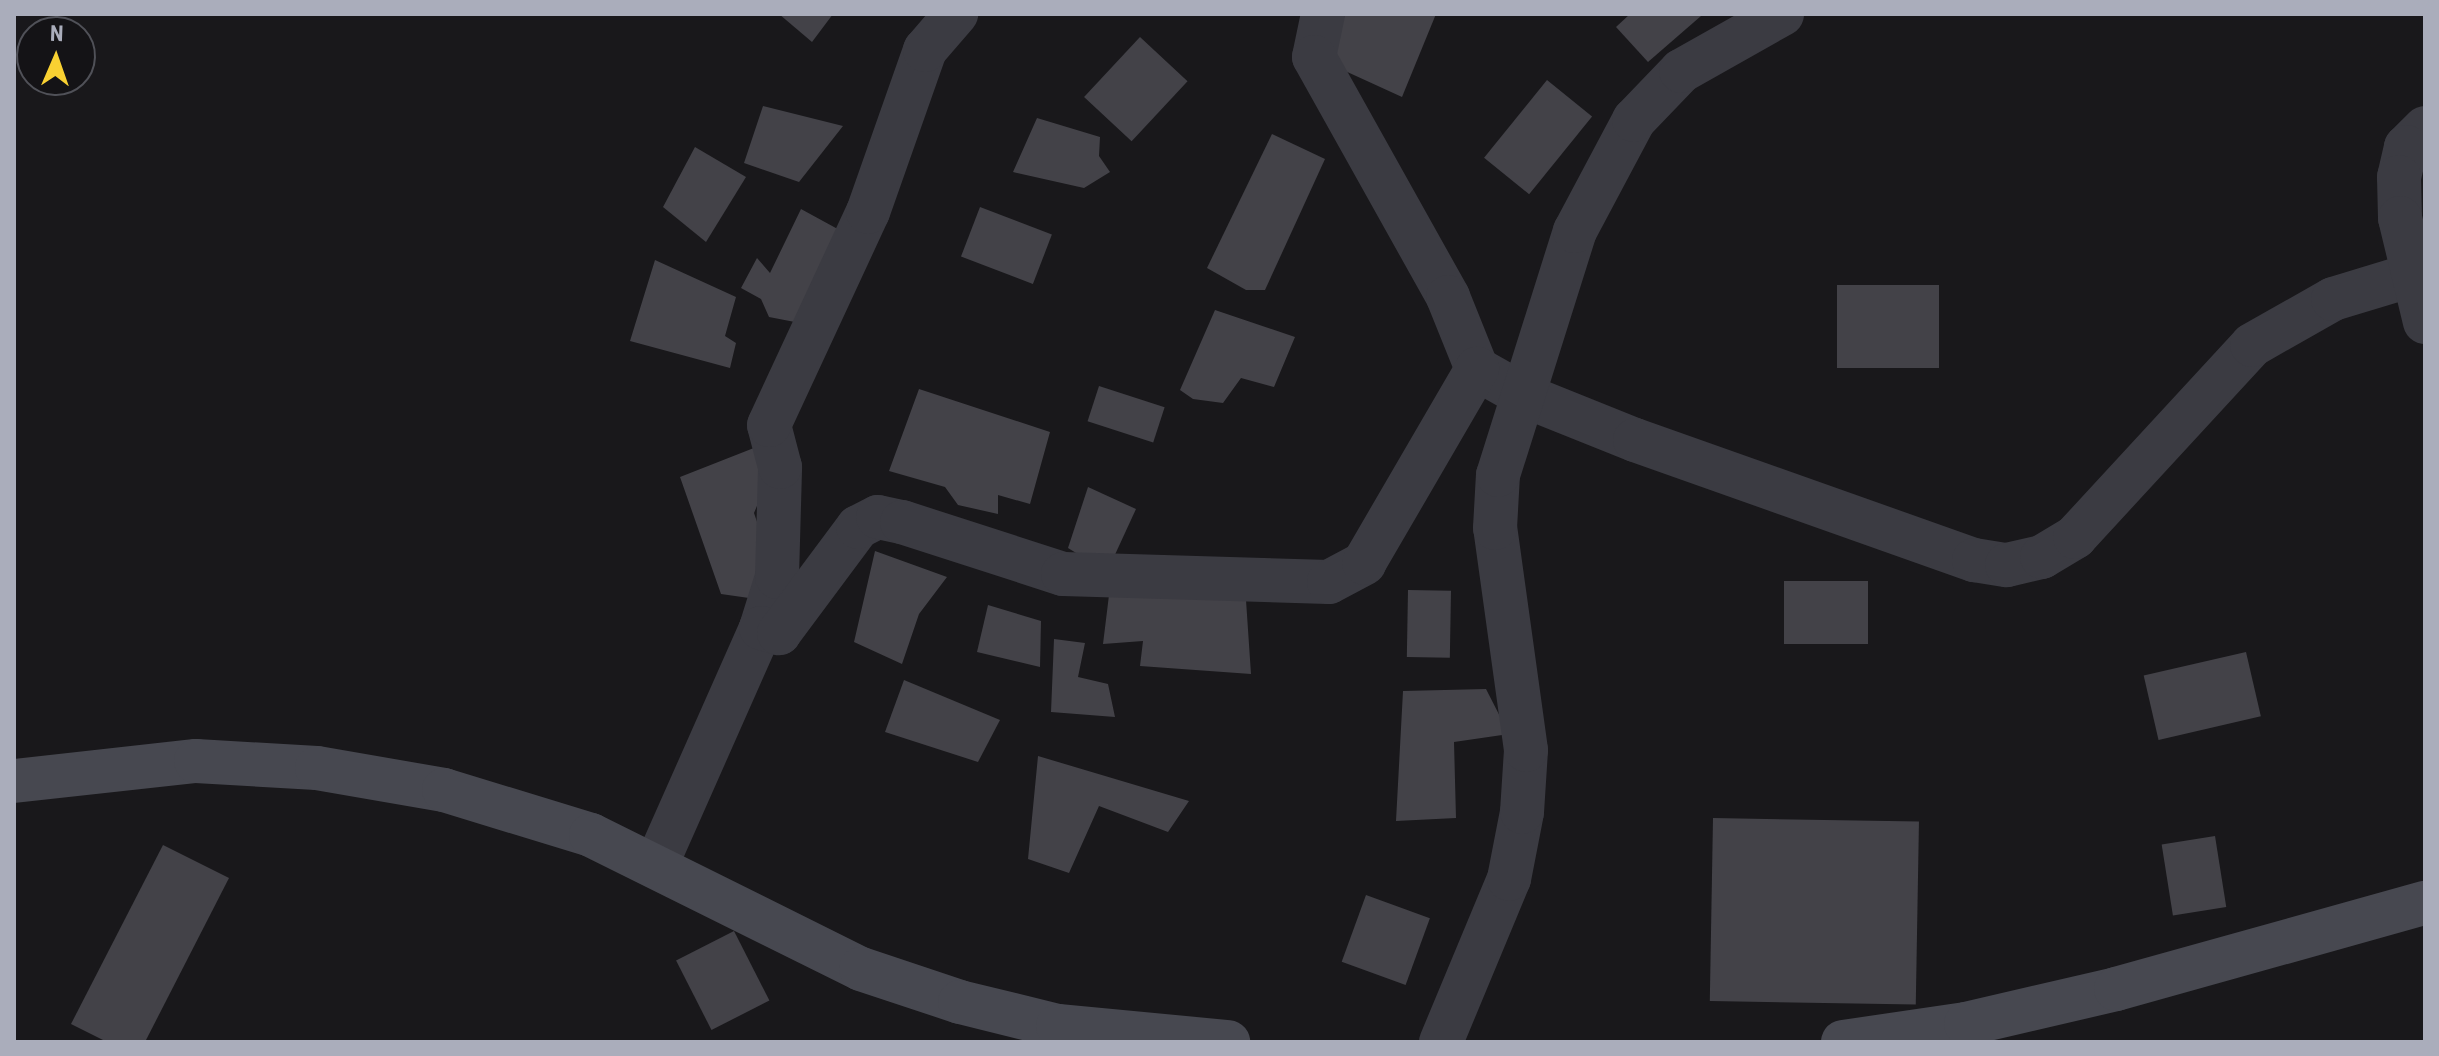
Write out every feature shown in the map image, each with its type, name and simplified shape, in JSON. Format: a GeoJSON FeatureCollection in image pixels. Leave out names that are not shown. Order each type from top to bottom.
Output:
{"type":"FeatureCollection","features":[{"type":"Feature","properties":{"kind":"street"},"geometry":{"type":"LineString","coordinates":[[657,863],[761,628],[777,577],[780,467],[769,425],[868,212],[925,50],[956,14]]}},
{"type":"Feature","properties":{"kind":"street"},"geometry":{"type":"LineString","coordinates":[[1323,14],[1314,57],[1448,297],[1477,369],[1525,396],[1781,494],[2007,565],[2042,557],[2075,537],[2252,345],[2333,299],[2412,275]]}},
{"type":"Feature","properties":{"kind":"street"},"geometry":{"type":"LineString","coordinates":[[1441,1042],[1509,879],[1522,812],[1526,750],[1495,528],[1498,475],[1575,231],[1634,120],[1681,71],[1782,14]]}},
{"type":"Feature","properties":{"kind":"street"},"geometry":{"type":"LineString","coordinates":[[2425,128],[2406,147],[2399,177],[2412,275],[2425,322]]}},
{"type":"Feature","properties":{"kind":"street"},"geometry":{"type":"LineString","coordinates":[[761,628],[779,633],[858,527],[878,517],[1063,574],[1329,582],[1364,563],[1477,369]]}},
{"type":"Feature","properties":{"kind":"street"},"geometry":{"type":"LineString","coordinates":[[14,781],[196,761],[317,768],[444,790],[591,835],[657,863],[861,969],[960,1002],[1058,1026],[1228,1042]]}},
{"type":"Feature","properties":{"kind":"street"},"geometry":{"type":"LineString","coordinates":[[1843,1042],[1966,1024],[2116,989],[2425,903]]}},
{"type":"Feature","properties":{"kind":"building"},"geometry":{"type":"Polygon","coordinates":[[[779,14],[833,14],[812,42],[779,14]]]}},
{"type":"Feature","properties":{"kind":"building"},"geometry":{"type":"Polygon","coordinates":[[[1345,14],[1436,14],[1402,97],[1332,65],[1345,14]]]}},
{"type":"Feature","properties":{"kind":"building"},"geometry":{"type":"Polygon","coordinates":[[[1630,14],[1701,16],[1648,62],[1616,27],[1630,14]]]}},
{"type":"Feature","properties":{"kind":"building"},"geometry":{"type":"Polygon","coordinates":[[[1140,37],[1188,81],[1132,141],[1084,97],[1140,37]]]}},
{"type":"Feature","properties":{"kind":"building"},"geometry":{"type":"Polygon","coordinates":[[[1547,80],[1592,117],[1529,194],[1484,158],[1547,80]]]}},
{"type":"Feature","properties":{"kind":"building"},"geometry":{"type":"Polygon","coordinates":[[[763,106],[843,126],[799,182],[744,163],[763,106]]]}},
{"type":"Feature","properties":{"kind":"building"},"geometry":{"type":"Polygon","coordinates":[[[1037,118],[1100,137],[1099,156],[1110,172],[1084,188],[1013,172],[1037,118]]]}},
{"type":"Feature","properties":{"kind":"building"},"geometry":{"type":"Polygon","coordinates":[[[1272,134],[1325,159],[1265,290],[1246,290],[1207,268],[1272,134]]]}},
{"type":"Feature","properties":{"kind":"building"},"geometry":{"type":"Polygon","coordinates":[[[695,147],[746,177],[706,242],[663,207],[695,147]]]}},
{"type":"Feature","properties":{"kind":"building"},"geometry":{"type":"Polygon","coordinates":[[[980,207],[1052,235],[1033,284],[961,256],[980,207]]]}},
{"type":"Feature","properties":{"kind":"building"},"geometry":{"type":"Polygon","coordinates":[[[801,209],[845,233],[800,323],[769,317],[761,299],[741,288],[757,258],[770,273],[801,209]]]}},
{"type":"Feature","properties":{"kind":"building"},"geometry":{"type":"Polygon","coordinates":[[[655,260],[736,297],[725,336],[736,343],[730,368],[630,341],[655,260]]]}},
{"type":"Feature","properties":{"kind":"building"},"geometry":{"type":"Polygon","coordinates":[[[1837,285],[1939,285],[1939,368],[1837,368],[1837,285]]]}},
{"type":"Feature","properties":{"kind":"building"},"geometry":{"type":"Polygon","coordinates":[[[1215,310],[1295,337],[1274,387],[1241,378],[1223,403],[1193,399],[1180,390],[1215,310]]]}},
{"type":"Feature","properties":{"kind":"building"},"geometry":{"type":"Polygon","coordinates":[[[1099,386],[1165,407],[1153,443],[1088,421],[1099,386]]]}},
{"type":"Feature","properties":{"kind":"building"},"geometry":{"type":"Polygon","coordinates":[[[919,389],[1050,432],[1030,504],[998,495],[998,514],[958,505],[945,487],[889,471],[919,389]]]}},
{"type":"Feature","properties":{"kind":"building"},"geometry":{"type":"Polygon","coordinates":[[[764,444],[768,480],[754,513],[773,569],[756,599],[721,594],[680,477],[764,444]]]}},
{"type":"Feature","properties":{"kind":"building"},"geometry":{"type":"Polygon","coordinates":[[[1088,487],[1136,509],[1107,572],[1068,548],[1088,487]]]}},
{"type":"Feature","properties":{"kind":"building"},"geometry":{"type":"Polygon","coordinates":[[[875,551],[947,577],[919,614],[902,664],[854,642],[875,551]]]}},
{"type":"Feature","properties":{"kind":"building"},"geometry":{"type":"Polygon","coordinates":[[[1784,581],[1868,581],[1868,644],[1784,644],[1784,581]]]}},
{"type":"Feature","properties":{"kind":"building"},"geometry":{"type":"Polygon","coordinates":[[[1408,590],[1451,591],[1450,658],[1407,657],[1408,590]]]}},
{"type":"Feature","properties":{"kind":"building"},"geometry":{"type":"Polygon","coordinates":[[[1109,595],[1246,600],[1251,674],[1140,666],[1143,641],[1103,644],[1109,595]]]}},
{"type":"Feature","properties":{"kind":"building"},"geometry":{"type":"Polygon","coordinates":[[[988,605],[1041,621],[1040,667],[977,652],[988,605]]]}},
{"type":"Feature","properties":{"kind":"building"},"geometry":{"type":"Polygon","coordinates":[[[1054,639],[1085,643],[1078,677],[1108,684],[1115,717],[1051,712],[1054,639]]]}},
{"type":"Feature","properties":{"kind":"building"},"geometry":{"type":"Polygon","coordinates":[[[2246,652],[2261,716],[2159,740],[2144,676],[2246,652]]]}},
{"type":"Feature","properties":{"kind":"building"},"geometry":{"type":"Polygon","coordinates":[[[904,680],[1000,720],[978,762],[885,732],[904,680]]]}},
{"type":"Feature","properties":{"kind":"building"},"geometry":{"type":"Polygon","coordinates":[[[1486,689],[1509,734],[1454,742],[1456,818],[1396,821],[1403,691],[1486,689]]]}},
{"type":"Feature","properties":{"kind":"building"},"geometry":{"type":"Polygon","coordinates":[[[1038,756],[1189,801],[1168,832],[1099,806],[1069,873],[1028,859],[1038,756]]]}},
{"type":"Feature","properties":{"kind":"building"},"geometry":{"type":"Polygon","coordinates":[[[1713,818],[1919,822],[1916,1005],[1710,1001],[1713,818]]]}},
{"type":"Feature","properties":{"kind":"building"},"geometry":{"type":"Polygon","coordinates":[[[2215,836],[2226,907],[2173,916],[2162,844],[2215,836]]]}},
{"type":"Feature","properties":{"kind":"building"},"geometry":{"type":"Polygon","coordinates":[[[163,845],[229,878],[145,1042],[107,1042],[71,1024],[163,845]]]}},
{"type":"Feature","properties":{"kind":"building"},"geometry":{"type":"Polygon","coordinates":[[[1366,895],[1430,918],[1406,985],[1342,962],[1366,895]]]}},
{"type":"Feature","properties":{"kind":"building"},"geometry":{"type":"Polygon","coordinates":[[[734,931],[769,1000],[711,1030],[676,961],[734,931]]]}}]}
